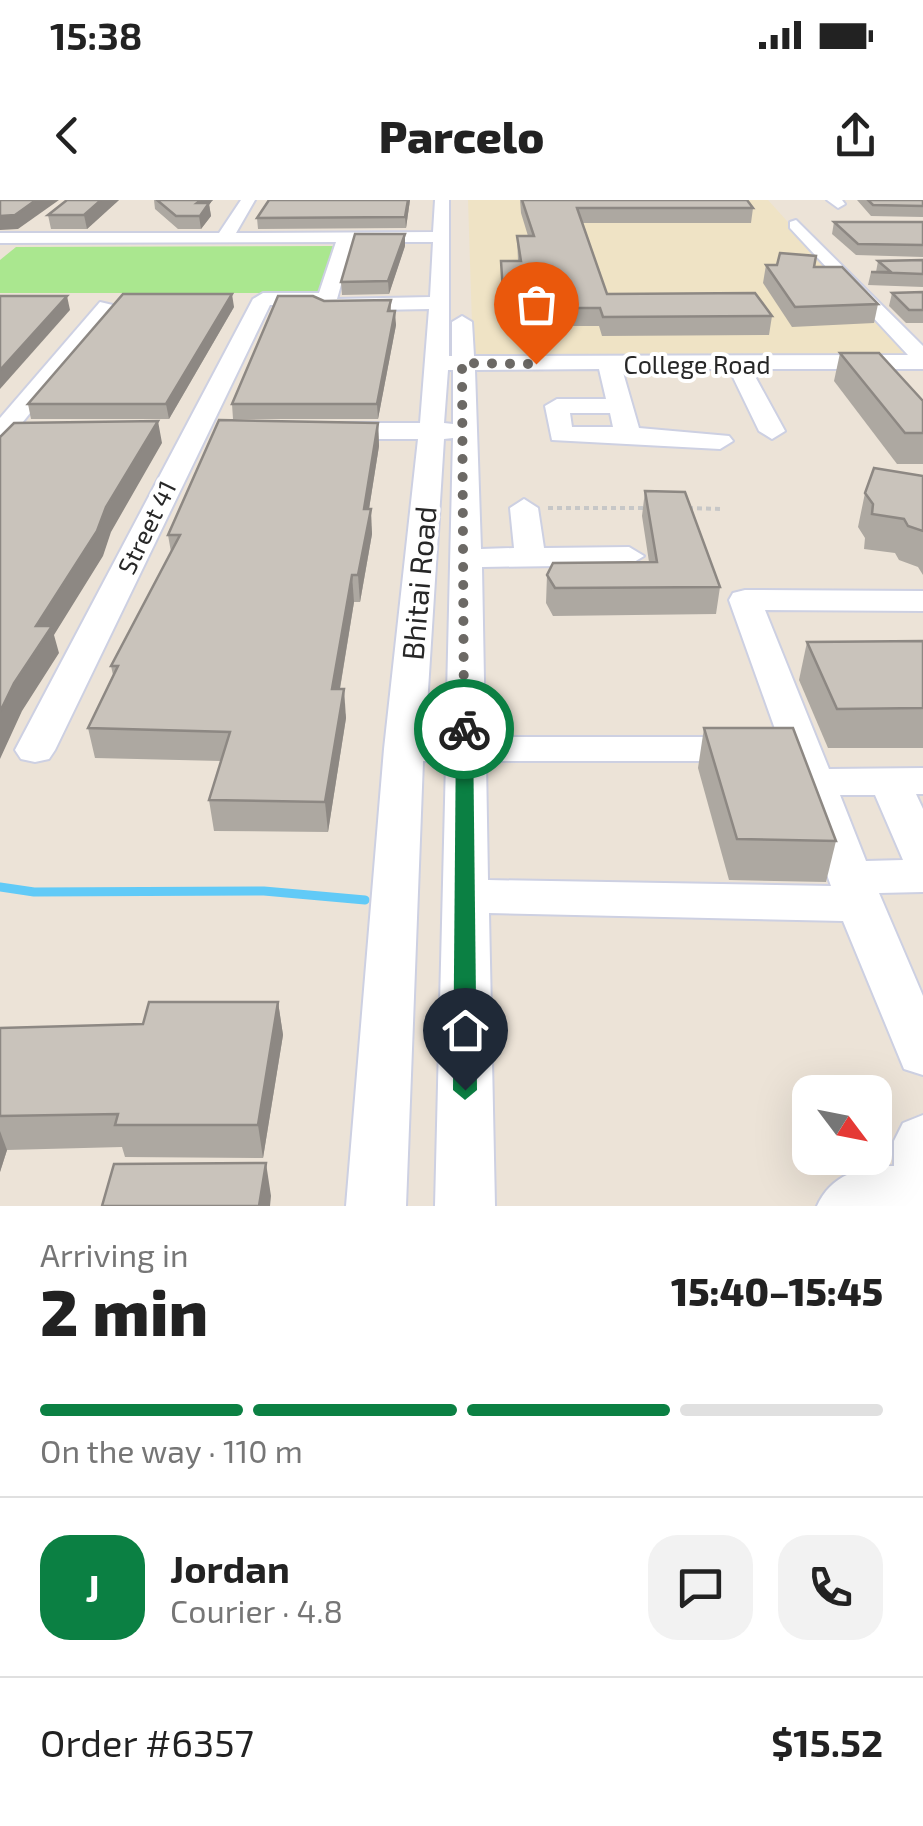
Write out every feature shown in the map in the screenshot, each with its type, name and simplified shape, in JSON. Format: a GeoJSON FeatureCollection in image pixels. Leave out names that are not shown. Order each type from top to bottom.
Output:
{"type":"FeatureCollection","features":[{"type":"Feature","properties":{"kind":"street"},"geometry":{"type":"LineString","coordinates":[[224,238],[248,200]]}},
{"type":"Feature","properties":{"kind":"street","name":"Bhitai Road"},"geometry":{"type":"LineString","coordinates":[[376,1206],[404,750],[448,431],[449,359],[466,200]]}},
{"type":"Feature","properties":{"kind":"street"},"geometry":{"type":"LineString","coordinates":[[0,238],[346,237],[442,218]]}},
{"type":"Feature","properties":{"kind":"street","name":"Bhitai Road"},"geometry":{"type":"LineString","coordinates":[[442,218],[438,303],[449,359]]}},
{"type":"Feature","properties":{"kind":"street"},"geometry":{"type":"LineString","coordinates":[[0,256],[48,219]]}},
{"type":"Feature","properties":{"kind":"street"},"geometry":{"type":"LineString","coordinates":[[806,225],[873,296],[911,356],[923,392]]}},
{"type":"Feature","properties":{"kind":"street"},"geometry":{"type":"LineString","coordinates":[[346,237],[325,305],[438,303]]}},
{"type":"Feature","properties":{"kind":"street","name":"Street 41"},"geometry":{"type":"LineString","coordinates":[[36,750],[184,431],[259,305],[263,299],[325,300]]}},
{"type":"Feature","properties":{"kind":"street"},"geometry":{"type":"LineString","coordinates":[[1,432],[107,306]]}},
{"type":"Feature","properties":{"kind":"street","name":"College Road"},"geometry":{"type":"LineString","coordinates":[[449,359],[911,356]]}},
{"type":"Feature","properties":{"kind":"street","name":"College Road"},"geometry":{"type":"LineString","coordinates":[[449,359],[737,364],[911,356]]}},
{"type":"Feature","properties":{"kind":"street"},"geometry":{"type":"LineString","coordinates":[[610,364],[628,435]]}},
{"type":"Feature","properties":{"kind":"street"},"geometry":{"type":"LineString","coordinates":[[737,364],[772,431]]}},
{"type":"Feature","properties":{"kind":"street"},"geometry":{"type":"LineString","coordinates":[[622,406],[557,406],[561,435],[720,441]]}},
{"type":"Feature","properties":{"kind":"street"},"geometry":{"type":"LineString","coordinates":[[1,432],[41,431]]}},
{"type":"Feature","properties":{"kind":"street"},"geometry":{"type":"LineString","coordinates":[[184,431],[233,431]]}},
{"type":"Feature","properties":{"kind":"street"},"geometry":{"type":"LineString","coordinates":[[292,431],[448,431]]}},
{"type":"Feature","properties":{"kind":"street","name":"Bhitai Road"},"geometry":{"type":"LineString","coordinates":[[448,431],[464,558],[465,1206]]}},
{"type":"Feature","properties":{"kind":"street"},"geometry":{"type":"LineString","coordinates":[[524,508],[530,557]]}},
{"type":"Feature","properties":{"kind":"street"},"geometry":{"type":"LineString","coordinates":[[464,558],[630,556]]}},
{"type":"Feature","properties":{"kind":"street"},"geometry":{"type":"LineString","coordinates":[[923,602],[744,600],[855,890],[904,974],[923,1053]]}},
{"type":"Feature","properties":{"kind":"street"},"geometry":{"type":"LineString","coordinates":[[404,750],[464,749],[808,766],[906,782],[923,856]]}},
{"type":"Feature","properties":{"kind":"street"},"geometry":{"type":"LineString","coordinates":[[465,896],[855,890],[923,876]]}},
{"type":"Feature","properties":{"kind":"street"},"geometry":{"type":"LineString","coordinates":[[923,1141],[923,1169]]}},
{"type":"Feature","properties":{"kind":"street"},"geometry":{"type":"LineString","coordinates":[[847,1206],[858,1197],[923,1195]]}},
{"type":"Feature","properties":{"kind":"path"},"geometry":{"type":"LineString","coordinates":[[524,508],[659,508]]}},
{"type":"Feature","properties":{"kind":"path"},"geometry":{"type":"LineString","coordinates":[[679,508],[720,509]]}},
{"type":"Feature","properties":{"kind":"shaded area"},"geometry":{"type":"Polygon","coordinates":[[[468,200],[768,200],[908,355],[473,355],[468,200]]]}},
{"type":"Feature","properties":{"kind":"green space"},"geometry":{"type":"Polygon","coordinates":[[[333,246],[319,293],[0,293],[0,260],[16,247],[333,246]]]}},
{"type":"Feature","properties":{"kind":"building"},"geometry":{"type":"Polygon","coordinates":[[[0,200],[36,200],[15,215],[0,216],[0,200]]]}},
{"type":"Feature","properties":{"kind":"building"},"geometry":{"type":"Polygon","coordinates":[[[67,200],[101,200],[84,215],[48,215],[67,200]]]}},
{"type":"Feature","properties":{"kind":"building"},"geometry":{"type":"Polygon","coordinates":[[[157,200],[209,203],[200,216],[176,216],[157,200]]]}},
{"type":"Feature","properties":{"kind":"building"},"geometry":{"type":"Polygon","coordinates":[[[269,200],[408,200],[405,217],[257,218],[269,200]]]}},
{"type":"Feature","properties":{"kind":"building"},"geometry":{"type":"Polygon","coordinates":[[[522,200],[747,200],[753,208],[577,208],[607,294],[755,293],[772,316],[603,317],[600,308],[504,308],[501,261],[521,261],[517,236],[534,236],[522,200]]]}},
{"type":"Feature","properties":{"kind":"building"},"geometry":{"type":"Polygon","coordinates":[[[868,200],[923,200],[923,206],[873,205],[868,200]]]}},
{"type":"Feature","properties":{"kind":"building"},"geometry":{"type":"Polygon","coordinates":[[[834,222],[923,222],[923,245],[858,244],[834,222]]]}},
{"type":"Feature","properties":{"kind":"building"},"geometry":{"type":"Polygon","coordinates":[[[355,234],[405,234],[388,281],[341,282],[355,234]]]}},
{"type":"Feature","properties":{"kind":"building"},"geometry":{"type":"Polygon","coordinates":[[[780,253],[816,256],[814,267],[842,267],[878,304],[795,307],[766,265],[777,265],[780,253]]]}},
{"type":"Feature","properties":{"kind":"building"},"geometry":{"type":"Polygon","coordinates":[[[923,260],[923,274],[871,272],[891,272],[878,261],[923,260]]]}},
{"type":"Feature","properties":{"kind":"building"},"geometry":{"type":"Polygon","coordinates":[[[923,292],[923,310],[909,310],[892,293],[923,292]]]}},
{"type":"Feature","properties":{"kind":"building"},"geometry":{"type":"Polygon","coordinates":[[[123,294],[232,294],[166,404],[28,404],[123,294]]]}},
{"type":"Feature","properties":{"kind":"building"},"geometry":{"type":"Polygon","coordinates":[[[0,296],[67,296],[0,370],[0,296]]]}},
{"type":"Feature","properties":{"kind":"building"},"geometry":{"type":"Polygon","coordinates":[[[278,296],[313,296],[324,301],[391,300],[388,311],[395,311],[377,404],[232,404],[278,296]]]}},
{"type":"Feature","properties":{"kind":"building"},"geometry":{"type":"Polygon","coordinates":[[[840,353],[879,353],[923,401],[923,433],[905,433],[840,353]]]}},
{"type":"Feature","properties":{"kind":"building"},"geometry":{"type":"Polygon","coordinates":[[[219,420],[378,423],[364,509],[371,509],[358,575],[352,575],[332,689],[344,689],[325,802],[209,800],[230,732],[88,728],[118,666],[111,666],[180,535],[168,535],[219,420]]]}},
{"type":"Feature","properties":{"kind":"building"},"geometry":{"type":"Polygon","coordinates":[[[158,421],[106,507],[97,531],[36,626],[52,626],[14,683],[0,712],[0,437],[14,423],[158,421]]]}},
{"type":"Feature","properties":{"kind":"building"},"geometry":{"type":"Polygon","coordinates":[[[874,468],[923,476],[923,531],[908,526],[904,519],[872,514],[873,504],[865,493],[874,468]]]}},
{"type":"Feature","properties":{"kind":"building"},"geometry":{"type":"Polygon","coordinates":[[[645,491],[685,492],[720,587],[555,588],[547,575],[553,563],[657,562],[645,491]]]}},
{"type":"Feature","properties":{"kind":"building"},"geometry":{"type":"Polygon","coordinates":[[[923,641],[923,708],[837,709],[807,642],[923,641]]]}},
{"type":"Feature","properties":{"kind":"building"},"geometry":{"type":"Polygon","coordinates":[[[704,728],[793,728],[836,841],[737,839],[704,728]]]}},
{"type":"Feature","properties":{"kind":"building"},"geometry":{"type":"Polygon","coordinates":[[[149,1002],[278,1002],[258,1125],[115,1125],[118,1114],[0,1116],[0,1028],[143,1024],[149,1002]]]}},
{"type":"Feature","properties":{"kind":"building"},"geometry":{"type":"Polygon","coordinates":[[[266,1163],[259,1206],[102,1206],[114,1164],[266,1163]]]}},
{"type":"Feature","properties":{"kind":"waterway"},"geometry":{"type":"LineString","coordinates":[[0,887],[34,892],[264,891],[365,900]]}},
{"type":"Feature","properties":{"kind":"way so far"},"geometry":{"type":"LineString","coordinates":[[464,729],[466,431],[462,363],[536,364]]}},
{"type":"Feature","properties":{"kind":"route"},"geometry":{"type":"LineString","coordinates":[[464,729],[465,1090]]}}]}
